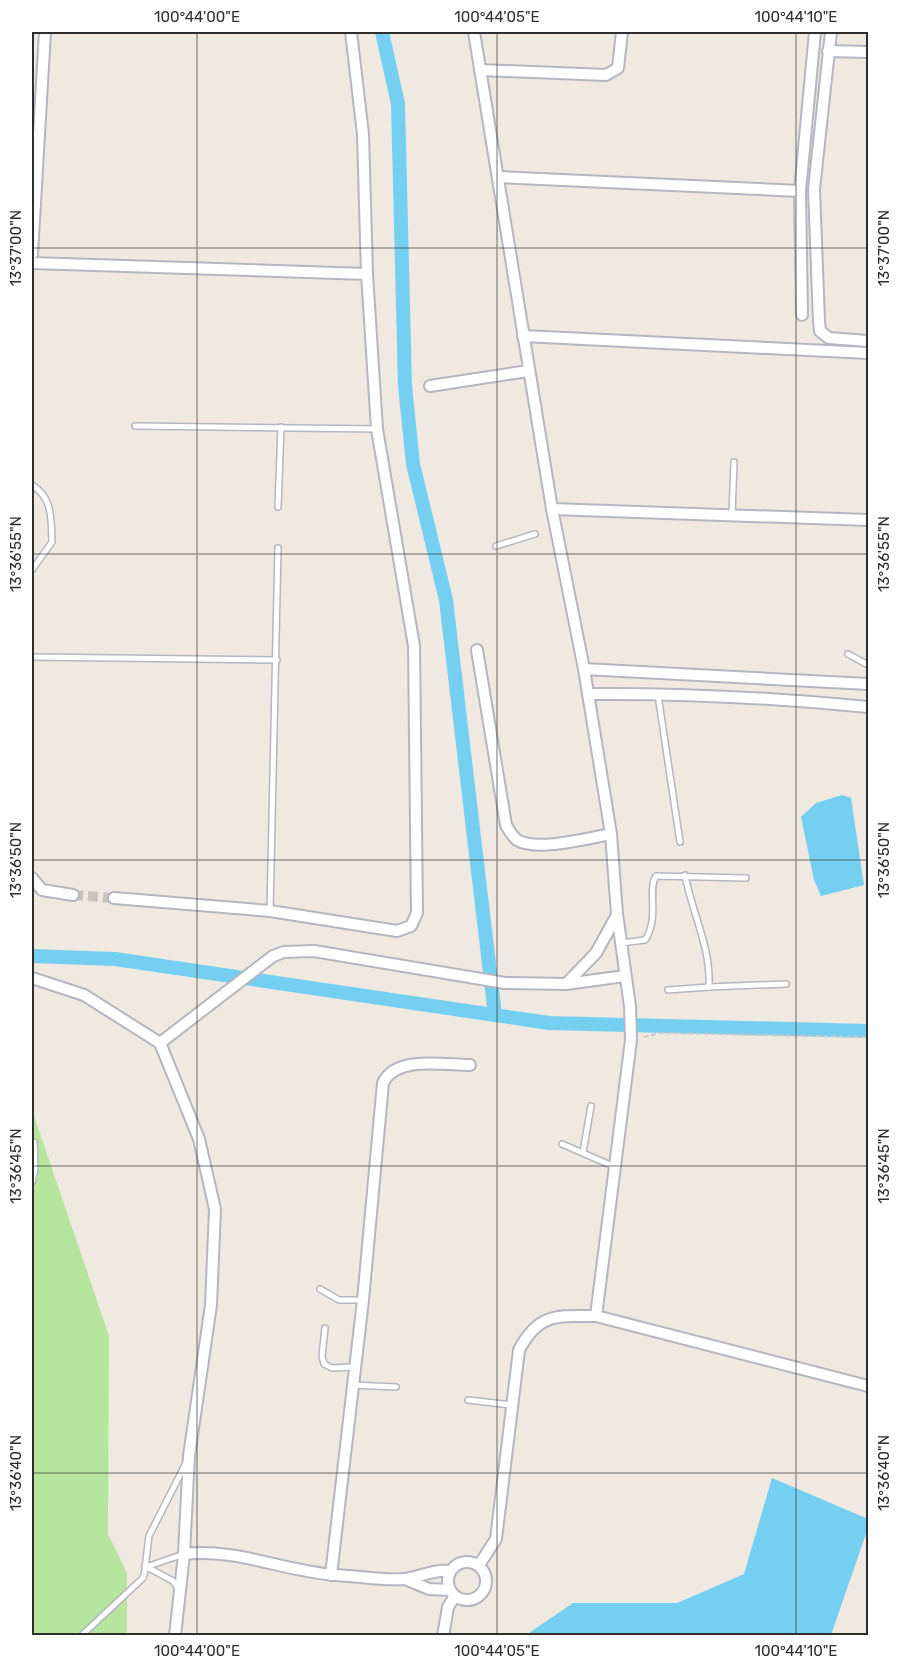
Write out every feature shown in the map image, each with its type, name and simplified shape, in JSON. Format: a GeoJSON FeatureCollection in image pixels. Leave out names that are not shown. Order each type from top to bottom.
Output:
{"type":"FeatureCollection","features":[{"type":"Feature","properties":{"kind":"street"},"geometry":{"type":"LineString","coordinates":[[32,254],[45,32]]}},
{"type":"Feature","properties":{"kind":"street"},"geometry":{"type":"LineString","coordinates":[[114,898],[270,911],[397,931],[411,926],[417,913],[414,646],[377,429],[367,274],[363,134],[351,32]]}},
{"type":"Feature","properties":{"kind":"street"},"geometry":{"type":"LineString","coordinates":[[474,32],[554,531],[584,669],[611,834],[617,914],[630,1006],[631,1040],[596,1317]]}},
{"type":"Feature","properties":{"kind":"street"},"geometry":{"type":"LineString","coordinates":[[480,70],[606,75],[618,68],[622,32]]}},
{"type":"Feature","properties":{"kind":"street"},"geometry":{"type":"LineString","coordinates":[[802,315],[800,191],[815,32]]}},
{"type":"Feature","properties":{"kind":"street"},"geometry":{"type":"LineString","coordinates":[[831,32],[814,189],[820,331],[829,338],[868,341]]}},
{"type":"Feature","properties":{"kind":"street"},"geometry":{"type":"LineString","coordinates":[[828,51],[868,52]]}},
{"type":"Feature","properties":{"kind":"street"},"geometry":{"type":"LineString","coordinates":[[498,177],[800,191]]}},
{"type":"Feature","properties":{"kind":"street"},"geometry":{"type":"LineString","coordinates":[[32,263],[367,274]]}},
{"type":"Feature","properties":{"kind":"street"},"geometry":{"type":"LineString","coordinates":[[523,336],[868,353]]}},
{"type":"Feature","properties":{"kind":"street"},"geometry":{"type":"LineString","coordinates":[[430,386],[528,371]]}},
{"type":"Feature","properties":{"kind":"street"},"geometry":{"type":"LineString","coordinates":[[552,509],[868,520]]}},
{"type":"Feature","properties":{"kind":"street"},"geometry":{"type":"LineString","coordinates":[[477,650],[504,813],[513,837],[526,844],[556,843],[611,834]]}},
{"type":"Feature","properties":{"kind":"street"},"geometry":{"type":"LineString","coordinates":[[584,669],[868,684]]}},
{"type":"Feature","properties":{"kind":"street"},"geometry":{"type":"LineString","coordinates":[[588,694],[658,693],[797,700],[868,707]]}},
{"type":"Feature","properties":{"kind":"street"},"geometry":{"type":"LineString","coordinates":[[32,878],[42,890],[73,895]]}},
{"type":"Feature","properties":{"kind":"street"},"geometry":{"type":"LineString","coordinates":[[566,984],[596,953],[617,914]]}},
{"type":"Feature","properties":{"kind":"street"},"geometry":{"type":"LineString","coordinates":[[160,1043],[217,996],[273,956],[298,951],[314,951],[505,983],[566,984],[626,976]]}},
{"type":"Feature","properties":{"kind":"street"},"geometry":{"type":"LineString","coordinates":[[32,978],[84,995],[160,1043],[199,1139],[215,1209],[211,1305],[189,1456],[184,1554],[175,1635]]}},
{"type":"Feature","properties":{"kind":"street"},"geometry":{"type":"LineString","coordinates":[[331,1575],[353,1367],[363,1300],[383,1083],[386,1078],[409,1066],[470,1065]]}},
{"type":"Feature","properties":{"kind":"street"},"geometry":{"type":"LineString","coordinates":[[479,1565],[496,1539],[519,1350],[527,1336],[544,1320],[558,1317],[596,1317],[868,1386]]}},
{"type":"Feature","properties":{"kind":"street"},"geometry":{"type":"LineString","coordinates":[[184,1554],[203,1552],[230,1554],[331,1575],[404,1579],[441,1570],[450,1572]]}},
{"type":"Feature","properties":{"kind":"street"},"geometry":{"type":"LineString","coordinates":[[404,1579],[429,1589],[452,1593],[472,1600],[482,1593],[486,1575],[479,1565],[466,1561],[450,1572],[448,1578],[452,1593],[443,1635]]}},
{"type":"Feature","properties":{"kind":"lane"},"geometry":{"type":"LineString","coordinates":[[135,426],[377,429]]}},
{"type":"Feature","properties":{"kind":"lane"},"geometry":{"type":"LineString","coordinates":[[278,507],[281,427]]}},
{"type":"Feature","properties":{"kind":"lane"},"geometry":{"type":"LineString","coordinates":[[732,515],[734,462]]}},
{"type":"Feature","properties":{"kind":"lane"},"geometry":{"type":"LineString","coordinates":[[32,485],[40,490],[48,501],[52,542],[32,570]]}},
{"type":"Feature","properties":{"kind":"lane"},"geometry":{"type":"LineString","coordinates":[[496,546],[535,534]]}},
{"type":"Feature","properties":{"kind":"lane"},"geometry":{"type":"LineString","coordinates":[[270,911],[278,548]]}},
{"type":"Feature","properties":{"kind":"lane"},"geometry":{"type":"LineString","coordinates":[[848,654],[868,665]]}},
{"type":"Feature","properties":{"kind":"lane"},"geometry":{"type":"LineString","coordinates":[[32,657],[277,660]]}},
{"type":"Feature","properties":{"kind":"lane"},"geometry":{"type":"LineString","coordinates":[[658,693],[680,842]]}},
{"type":"Feature","properties":{"kind":"lane"},"geometry":{"type":"LineString","coordinates":[[685,875],[700,923],[709,987]]}},
{"type":"Feature","properties":{"kind":"lane"},"geometry":{"type":"LineString","coordinates":[[621,943],[645,940],[648,936],[655,915],[653,884],[656,876],[746,878]]}},
{"type":"Feature","properties":{"kind":"lane"},"geometry":{"type":"LineString","coordinates":[[668,990],[786,984]]}},
{"type":"Feature","properties":{"kind":"lane"},"geometry":{"type":"LineString","coordinates":[[583,1152],[591,1106]]}},
{"type":"Feature","properties":{"kind":"lane"},"geometry":{"type":"LineString","coordinates":[[32,1141],[34,1142],[35,1169],[32,1182]]}},
{"type":"Feature","properties":{"kind":"lane"},"geometry":{"type":"LineString","coordinates":[[562,1144],[615,1167]]}},
{"type":"Feature","properties":{"kind":"lane"},"geometry":{"type":"LineString","coordinates":[[320,1289],[339,1300],[363,1300]]}},
{"type":"Feature","properties":{"kind":"lane"},"geometry":{"type":"LineString","coordinates":[[325,1328],[322,1356],[324,1364],[332,1368],[353,1367]]}},
{"type":"Feature","properties":{"kind":"lane"},"geometry":{"type":"LineString","coordinates":[[352,1385],[396,1387]]}},
{"type":"Feature","properties":{"kind":"lane"},"geometry":{"type":"LineString","coordinates":[[468,1400],[513,1405]]}},
{"type":"Feature","properties":{"kind":"lane"},"geometry":{"type":"LineString","coordinates":[[143,1578],[149,1536],[189,1456]]}},
{"type":"Feature","properties":{"kind":"lane"},"geometry":{"type":"LineString","coordinates":[[146,1567],[184,1554]]}},
{"type":"Feature","properties":{"kind":"lane"},"geometry":{"type":"LineString","coordinates":[[81,1635],[89,1633],[143,1578],[146,1567]]}},
{"type":"Feature","properties":{"kind":"lane"},"geometry":{"type":"LineString","coordinates":[[146,1567],[173,1581],[180,1593]]}},
{"type":"Feature","properties":{"kind":"path"},"geometry":{"type":"LineString","coordinates":[[631,1040],[660,1033],[868,1037]]}},
{"type":"Feature","properties":{"kind":"green space"},"geometry":{"type":"Polygon","coordinates":[[[32,1110],[109,1336],[108,1534],[127,1573],[127,1635],[32,1635],[32,1110]]]}},
{"type":"Feature","properties":{"kind":"water"},"geometry":{"type":"Polygon","coordinates":[[[842,795],[851,798],[864,885],[821,896],[814,880],[801,817],[816,803],[842,795]]]}},
{"type":"Feature","properties":{"kind":"water"},"geometry":{"type":"Polygon","coordinates":[[[772,1478],[868,1519],[868,1528],[831,1635],[526,1635],[573,1603],[677,1603],[744,1574],[772,1478]]]}},
{"type":"Feature","properties":{"kind":"waterway"},"geometry":{"type":"LineString","coordinates":[[382,32],[398,104],[405,386],[413,464],[446,600],[495,1015]]}},
{"type":"Feature","properties":{"kind":"waterway"},"geometry":{"type":"LineString","coordinates":[[32,956],[115,959],[549,1023],[868,1031]]}},
{"type":"Feature","properties":{"kind":"tunnel"},"geometry":{"type":"LineString","coordinates":[[73,895],[114,898]]}}]}
